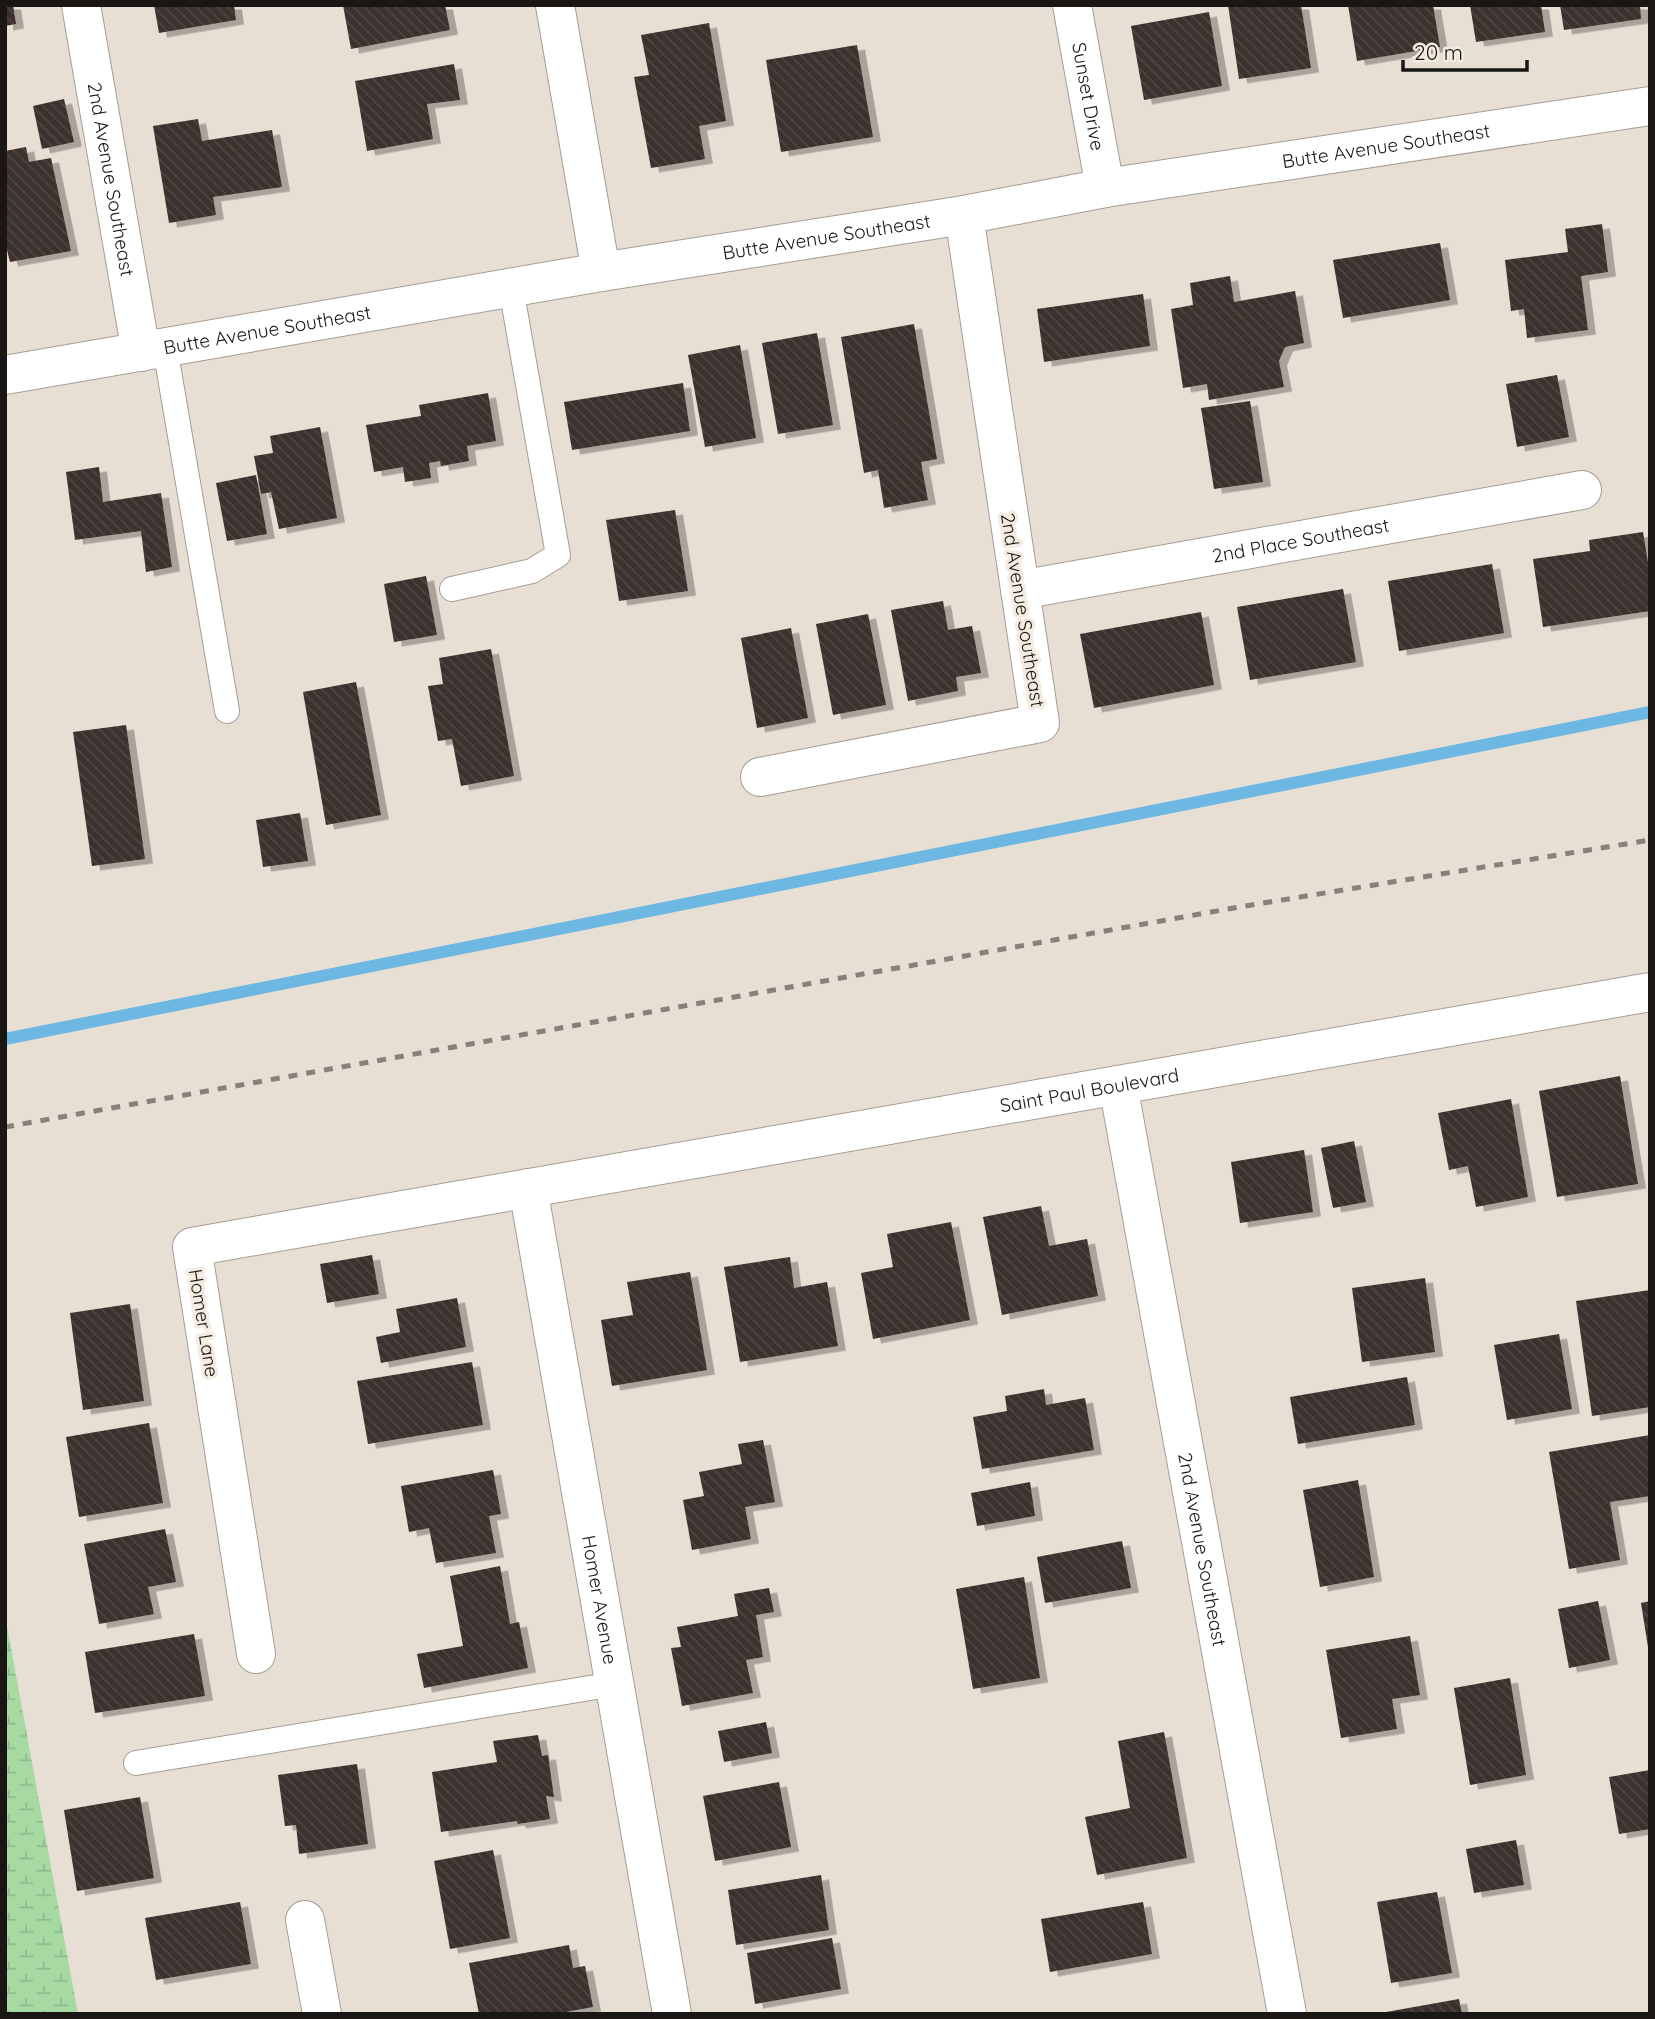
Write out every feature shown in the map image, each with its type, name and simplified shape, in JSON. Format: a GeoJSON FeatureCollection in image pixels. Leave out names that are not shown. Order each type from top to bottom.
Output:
{"type":"FeatureCollection","features":[{"type":"Feature","properties":{"kind":"street","name":"2nd Avenue Southeast"},"geometry":{"type":"LineString","coordinates":[[81,5],[153,350]]}},
{"type":"Feature","properties":{"kind":"street"},"geometry":{"type":"LineString","coordinates":[[555,5],[601,272]]}},
{"type":"Feature","properties":{"kind":"street","name":"Sunset Drive"},"geometry":{"type":"LineString","coordinates":[[1072,5],[1105,188]]}},
{"type":"Feature","properties":{"kind":"street","name":"Butte Avenue Southeast"},"geometry":{"type":"LineString","coordinates":[[5,375],[601,272],[964,215],[1105,188],[1650,106]]}},
{"type":"Feature","properties":{"kind":"street","name":"2nd Avenue Southeast"},"geometry":{"type":"LineString","coordinates":[[760,778],[1040,723],[964,215]]}},
{"type":"Feature","properties":{"kind":"street","name":"2nd Place Southeast"},"geometry":{"type":"LineString","coordinates":[[1020,590],[1582,490]]}},
{"type":"Feature","properties":{"kind":"street","name":"Saint Paul Boulevard"},"geometry":{"type":"LineString","coordinates":[[528,1188],[1650,992]]}},
{"type":"Feature","properties":{"kind":"street","name":"2nd Avenue Southeast"},"geometry":{"type":"LineString","coordinates":[[1118,1085],[1287,2014]]}},
{"type":"Feature","properties":{"kind":"street","name":"Homer Lane"},"geometry":{"type":"LineString","coordinates":[[256,1654],[192,1247],[528,1188]]}},
{"type":"Feature","properties":{"kind":"street","name":"Homer Avenue"},"geometry":{"type":"LineString","coordinates":[[528,1188],[672,2014]]}},
{"type":"Feature","properties":{"kind":"street"},"geometry":{"type":"LineString","coordinates":[[305,1920],[322,2014]]}},
{"type":"Feature","properties":{"kind":"lane"},"geometry":{"type":"LineString","coordinates":[[452,589],[532,571],[558,555],[511,288]]}},
{"type":"Feature","properties":{"kind":"lane"},"geometry":{"type":"LineString","coordinates":[[153,350],[227,711]]}},
{"type":"Feature","properties":{"kind":"lane"},"geometry":{"type":"LineString","coordinates":[[136,1763],[614,1684]]}},
{"type":"Feature","properties":{"kind":"green space"},"geometry":{"type":"Polygon","coordinates":[[[5,1615],[78,2014],[5,2014],[5,1615]]]}},
{"type":"Feature","properties":{"kind":"building"},"geometry":{"type":"Polygon","coordinates":[[[5,5],[13,5],[16,24],[5,26],[5,5]]]}},
{"type":"Feature","properties":{"kind":"building"},"geometry":{"type":"Polygon","coordinates":[[[154,5],[234,5],[236,20],[159,33],[154,5]]]}},
{"type":"Feature","properties":{"kind":"building"},"geometry":{"type":"Polygon","coordinates":[[[343,5],[445,5],[450,30],[351,49],[343,5]]]}},
{"type":"Feature","properties":{"kind":"building"},"geometry":{"type":"Polygon","coordinates":[[[1228,5],[1301,5],[1311,68],[1239,79],[1228,5]]]}},
{"type":"Feature","properties":{"kind":"building"},"geometry":{"type":"Polygon","coordinates":[[[1348,5],[1433,5],[1440,47],[1357,61],[1348,5]]]}},
{"type":"Feature","properties":{"kind":"building"},"geometry":{"type":"Polygon","coordinates":[[[1470,5],[1541,5],[1545,32],[1476,42],[1470,5]]]}},
{"type":"Feature","properties":{"kind":"building"},"geometry":{"type":"Polygon","coordinates":[[[1560,5],[1640,5],[1641,19],[1564,30],[1560,5]]]}},
{"type":"Feature","properties":{"kind":"building"},"geometry":{"type":"Polygon","coordinates":[[[1209,12],[1222,86],[1144,100],[1131,26],[1209,12]]]}},
{"type":"Feature","properties":{"kind":"building"},"geometry":{"type":"Polygon","coordinates":[[[709,23],[726,121],[699,126],[705,159],[651,168],[634,77],[649,75],[641,35],[709,23]]]}},
{"type":"Feature","properties":{"kind":"building"},"geometry":{"type":"Polygon","coordinates":[[[857,45],[873,137],[781,152],[766,60],[857,45]]]}},
{"type":"Feature","properties":{"kind":"building"},"geometry":{"type":"Polygon","coordinates":[[[454,64],[460,100],[427,104],[433,139],[367,151],[355,81],[454,64]]]}},
{"type":"Feature","properties":{"kind":"building"},"geometry":{"type":"Polygon","coordinates":[[[64,99],[74,142],[42,149],[33,106],[64,99]]]}},
{"type":"Feature","properties":{"kind":"building"},"geometry":{"type":"Polygon","coordinates":[[[198,119],[202,141],[272,130],[282,187],[213,197],[216,215],[169,223],[153,126],[198,119]]]}},
{"type":"Feature","properties":{"kind":"building"},"geometry":{"type":"Polygon","coordinates":[[[26,147],[29,162],[51,158],[71,251],[10,262],[5,242],[5,151],[26,147]]]}},
{"type":"Feature","properties":{"kind":"building"},"geometry":{"type":"Polygon","coordinates":[[[1602,224],[1608,272],[1581,276],[1588,330],[1527,338],[1524,309],[1511,311],[1505,260],[1568,252],[1565,229],[1602,224]]]}},
{"type":"Feature","properties":{"kind":"building"},"geometry":{"type":"Polygon","coordinates":[[[1440,243],[1450,300],[1343,318],[1333,260],[1440,243]]]}},
{"type":"Feature","properties":{"kind":"building"},"geometry":{"type":"Polygon","coordinates":[[[1230,276],[1234,302],[1295,291],[1304,343],[1285,347],[1279,361],[1284,387],[1209,400],[1207,384],[1183,388],[1171,309],[1193,305],[1190,283],[1230,276]]]}},
{"type":"Feature","properties":{"kind":"building"},"geometry":{"type":"Polygon","coordinates":[[[1143,294],[1150,346],[1044,362],[1037,309],[1143,294]]]}},
{"type":"Feature","properties":{"kind":"building"},"geometry":{"type":"Polygon","coordinates":[[[914,324],[937,459],[921,462],[928,500],[884,508],[878,470],[864,473],[841,337],[914,324]]]}},
{"type":"Feature","properties":{"kind":"building"},"geometry":{"type":"Polygon","coordinates":[[[817,333],[833,425],[778,434],[762,343],[817,333]]]}},
{"type":"Feature","properties":{"kind":"building"},"geometry":{"type":"Polygon","coordinates":[[[740,345],[756,438],[705,447],[688,355],[740,345]]]}},
{"type":"Feature","properties":{"kind":"building"},"geometry":{"type":"Polygon","coordinates":[[[1557,375],[1569,437],[1517,447],[1506,384],[1557,375]]]}},
{"type":"Feature","properties":{"kind":"building"},"geometry":{"type":"Polygon","coordinates":[[[683,383],[690,431],[572,450],[564,402],[683,383]]]}},
{"type":"Feature","properties":{"kind":"building"},"geometry":{"type":"Polygon","coordinates":[[[488,393],[496,441],[467,446],[469,461],[441,466],[440,461],[429,463],[431,478],[405,482],[403,467],[374,472],[366,425],[421,416],[419,405],[488,393]]]}},
{"type":"Feature","properties":{"kind":"building"},"geometry":{"type":"Polygon","coordinates":[[[1250,401],[1263,482],[1214,489],[1201,408],[1250,401]]]}},
{"type":"Feature","properties":{"kind":"building"},"geometry":{"type":"Polygon","coordinates":[[[320,427],[337,518],[279,529],[271,492],[261,494],[254,456],[273,453],[270,436],[320,427]]]}},
{"type":"Feature","properties":{"kind":"building"},"geometry":{"type":"Polygon","coordinates":[[[99,467],[103,502],[161,493],[172,567],[146,572],[141,531],[75,540],[66,472],[99,467]]]}},
{"type":"Feature","properties":{"kind":"building"},"geometry":{"type":"Polygon","coordinates":[[[256,475],[267,534],[227,541],[216,483],[256,475]]]}},
{"type":"Feature","properties":{"kind":"building"},"geometry":{"type":"Polygon","coordinates":[[[675,510],[688,591],[619,601],[606,520],[675,510]]]}},
{"type":"Feature","properties":{"kind":"building"},"geometry":{"type":"Polygon","coordinates":[[[1643,532],[1650,575],[1650,611],[1543,627],[1533,559],[1590,551],[1589,540],[1643,532]]]}},
{"type":"Feature","properties":{"kind":"building"},"geometry":{"type":"Polygon","coordinates":[[[1492,564],[1504,633],[1399,651],[1388,581],[1492,564]]]}},
{"type":"Feature","properties":{"kind":"building"},"geometry":{"type":"Polygon","coordinates":[[[426,576],[437,635],[394,642],[384,584],[426,576]]]}},
{"type":"Feature","properties":{"kind":"building"},"geometry":{"type":"Polygon","coordinates":[[[1343,589],[1356,662],[1250,680],[1237,607],[1343,589]]]}},
{"type":"Feature","properties":{"kind":"building"},"geometry":{"type":"Polygon","coordinates":[[[943,601],[948,630],[972,626],[981,673],[956,677],[958,691],[908,701],[891,610],[943,601]]]}},
{"type":"Feature","properties":{"kind":"building"},"geometry":{"type":"Polygon","coordinates":[[[1201,612],[1214,685],[1094,708],[1080,634],[1201,612]]]}},
{"type":"Feature","properties":{"kind":"building"},"geometry":{"type":"Polygon","coordinates":[[[868,614],[886,705],[833,715],[816,624],[868,614]]]}},
{"type":"Feature","properties":{"kind":"building"},"geometry":{"type":"Polygon","coordinates":[[[791,628],[808,718],[757,728],[741,638],[791,628]]]}},
{"type":"Feature","properties":{"kind":"building"},"geometry":{"type":"Polygon","coordinates":[[[491,649],[514,776],[461,786],[452,739],[438,741],[428,686],[443,684],[439,658],[491,649]]]}},
{"type":"Feature","properties":{"kind":"building"},"geometry":{"type":"Polygon","coordinates":[[[356,682],[381,815],[326,825],[303,692],[356,682]]]}},
{"type":"Feature","properties":{"kind":"building"},"geometry":{"type":"Polygon","coordinates":[[[126,725],[145,859],[92,866],[73,732],[126,725]]]}},
{"type":"Feature","properties":{"kind":"building"},"geometry":{"type":"Polygon","coordinates":[[[300,813],[308,861],[263,867],[256,820],[300,813]]]}},
{"type":"Feature","properties":{"kind":"building"},"geometry":{"type":"Polygon","coordinates":[[[1620,1076],[1638,1184],[1557,1197],[1539,1091],[1620,1076]]]}},
{"type":"Feature","properties":{"kind":"building"},"geometry":{"type":"Polygon","coordinates":[[[1511,1099],[1528,1197],[1476,1207],[1468,1166],[1449,1170],[1438,1113],[1511,1099]]]}},
{"type":"Feature","properties":{"kind":"building"},"geometry":{"type":"Polygon","coordinates":[[[1354,1141],[1366,1202],[1333,1208],[1321,1148],[1354,1141]]]}},
{"type":"Feature","properties":{"kind":"building"},"geometry":{"type":"Polygon","coordinates":[[[1304,1150],[1313,1212],[1240,1223],[1231,1162],[1304,1150]]]}},
{"type":"Feature","properties":{"kind":"building"},"geometry":{"type":"Polygon","coordinates":[[[1041,1206],[1049,1246],[1087,1239],[1098,1296],[1002,1315],[983,1217],[1041,1206]]]}},
{"type":"Feature","properties":{"kind":"building"},"geometry":{"type":"Polygon","coordinates":[[[951,1222],[970,1320],[873,1339],[861,1273],[893,1267],[887,1234],[951,1222]]]}},
{"type":"Feature","properties":{"kind":"building"},"geometry":{"type":"Polygon","coordinates":[[[372,1255],[379,1294],[327,1303],[320,1264],[372,1255]]]}},
{"type":"Feature","properties":{"kind":"building"},"geometry":{"type":"Polygon","coordinates":[[[790,1257],[794,1288],[827,1282],[838,1346],[740,1362],[724,1267],[790,1257]]]}},
{"type":"Feature","properties":{"kind":"building"},"geometry":{"type":"Polygon","coordinates":[[[690,1272],[707,1370],[612,1386],[601,1320],[633,1315],[627,1282],[690,1272]]]}},
{"type":"Feature","properties":{"kind":"building"},"geometry":{"type":"Polygon","coordinates":[[[1425,1278],[1435,1352],[1362,1362],[1352,1288],[1425,1278]]]}},
{"type":"Feature","properties":{"kind":"building"},"geometry":{"type":"Polygon","coordinates":[[[1650,1290],[1650,1407],[1592,1416],[1576,1301],[1650,1290]]]}},
{"type":"Feature","properties":{"kind":"building"},"geometry":{"type":"Polygon","coordinates":[[[457,1298],[466,1347],[381,1363],[376,1337],[400,1332],[396,1309],[457,1298]]]}},
{"type":"Feature","properties":{"kind":"building"},"geometry":{"type":"Polygon","coordinates":[[[130,1304],[144,1401],[83,1410],[70,1313],[130,1304]]]}},
{"type":"Feature","properties":{"kind":"building"},"geometry":{"type":"Polygon","coordinates":[[[1559,1334],[1572,1409],[1507,1420],[1494,1345],[1559,1334]]]}},
{"type":"Feature","properties":{"kind":"building"},"geometry":{"type":"Polygon","coordinates":[[[472,1362],[483,1425],[368,1444],[357,1381],[472,1362]]]}},
{"type":"Feature","properties":{"kind":"building"},"geometry":{"type":"Polygon","coordinates":[[[1407,1377],[1415,1425],[1298,1444],[1290,1397],[1407,1377]]]}},
{"type":"Feature","properties":{"kind":"building"},"geometry":{"type":"Polygon","coordinates":[[[1044,1389],[1046,1405],[1085,1398],[1094,1450],[982,1469],[973,1417],[1007,1411],[1005,1396],[1044,1389]]]}},
{"type":"Feature","properties":{"kind":"building"},"geometry":{"type":"Polygon","coordinates":[[[149,1423],[163,1503],[79,1517],[66,1437],[149,1423]]]}},
{"type":"Feature","properties":{"kind":"building"},"geometry":{"type":"Polygon","coordinates":[[[1650,1435],[1650,1496],[1610,1502],[1620,1560],[1569,1569],[1549,1452],[1650,1435]]]}},
{"type":"Feature","properties":{"kind":"building"},"geometry":{"type":"Polygon","coordinates":[[[763,1440],[775,1502],[745,1507],[751,1539],[692,1550],[683,1500],[704,1496],[699,1472],[742,1464],[738,1444],[763,1440]]]}},
{"type":"Feature","properties":{"kind":"building"},"geometry":{"type":"Polygon","coordinates":[[[493,1470],[501,1514],[489,1516],[496,1553],[436,1563],[429,1528],[409,1532],[401,1486],[493,1470]]]}},
{"type":"Feature","properties":{"kind":"building"},"geometry":{"type":"Polygon","coordinates":[[[1358,1480],[1374,1577],[1320,1587],[1303,1490],[1358,1480]]]}},
{"type":"Feature","properties":{"kind":"building"},"geometry":{"type":"Polygon","coordinates":[[[1030,1482],[1035,1516],[977,1526],[971,1493],[1030,1482]]]}},
{"type":"Feature","properties":{"kind":"building"},"geometry":{"type":"Polygon","coordinates":[[[165,1529],[176,1582],[148,1587],[154,1614],[99,1624],[84,1544],[165,1529]]]}},
{"type":"Feature","properties":{"kind":"building"},"geometry":{"type":"Polygon","coordinates":[[[1122,1541],[1131,1588],[1045,1603],[1037,1557],[1122,1541]]]}},
{"type":"Feature","properties":{"kind":"building"},"geometry":{"type":"Polygon","coordinates":[[[500,1566],[510,1624],[519,1622],[528,1668],[424,1688],[417,1654],[463,1646],[450,1576],[500,1566]]]}},
{"type":"Feature","properties":{"kind":"building"},"geometry":{"type":"Polygon","coordinates":[[[1024,1577],[1040,1678],[973,1689],[956,1589],[1024,1577]]]}},
{"type":"Feature","properties":{"kind":"building"},"geometry":{"type":"Polygon","coordinates":[[[769,1588],[774,1612],[756,1615],[763,1657],[746,1660],[753,1693],[682,1706],[671,1648],[681,1647],[677,1627],[738,1616],[734,1594],[769,1588]]]}},
{"type":"Feature","properties":{"kind":"building"},"geometry":{"type":"Polygon","coordinates":[[[1598,1601],[1610,1660],[1569,1668],[1558,1609],[1598,1601]]]}},
{"type":"Feature","properties":{"kind":"building"},"geometry":{"type":"Polygon","coordinates":[[[1650,1601],[1650,1647],[1648,1647],[1641,1603],[1650,1601]]]}},
{"type":"Feature","properties":{"kind":"building"},"geometry":{"type":"Polygon","coordinates":[[[194,1634],[205,1696],[95,1713],[85,1652],[194,1634]]]}},
{"type":"Feature","properties":{"kind":"building"},"geometry":{"type":"Polygon","coordinates":[[[1410,1636],[1420,1695],[1392,1699],[1397,1729],[1341,1738],[1326,1650],[1410,1636]]]}},
{"type":"Feature","properties":{"kind":"building"},"geometry":{"type":"Polygon","coordinates":[[[1510,1678],[1526,1775],[1470,1785],[1454,1688],[1510,1678]]]}},
{"type":"Feature","properties":{"kind":"building"},"geometry":{"type":"Polygon","coordinates":[[[766,1722],[772,1753],[724,1762],[718,1731],[766,1722]]]}},
{"type":"Feature","properties":{"kind":"building"},"geometry":{"type":"Polygon","coordinates":[[[1164,1732],[1187,1858],[1097,1875],[1085,1817],[1130,1808],[1118,1741],[1164,1732]]]}},
{"type":"Feature","properties":{"kind":"building"},"geometry":{"type":"Polygon","coordinates":[[[538,1735],[542,1756],[548,1755],[554,1797],[546,1796],[550,1819],[441,1832],[432,1772],[497,1762],[493,1741],[538,1735]]]}},
{"type":"Feature","properties":{"kind":"building"},"geometry":{"type":"Polygon","coordinates":[[[357,1764],[368,1844],[299,1854],[296,1825],[285,1826],[278,1775],[357,1764]]]}},
{"type":"Feature","properties":{"kind":"building"},"geometry":{"type":"Polygon","coordinates":[[[1650,1770],[1650,1829],[1619,1834],[1609,1777],[1650,1770]]]}},
{"type":"Feature","properties":{"kind":"building"},"geometry":{"type":"Polygon","coordinates":[[[779,1782],[791,1847],[715,1861],[703,1796],[779,1782]]]}},
{"type":"Feature","properties":{"kind":"building"},"geometry":{"type":"Polygon","coordinates":[[[140,1797],[154,1878],[77,1891],[64,1810],[140,1797]]]}},
{"type":"Feature","properties":{"kind":"building"},"geometry":{"type":"Polygon","coordinates":[[[1516,1840],[1524,1885],[1474,1893],[1466,1849],[1516,1840]]]}},
{"type":"Feature","properties":{"kind":"building"},"geometry":{"type":"Polygon","coordinates":[[[493,1850],[510,1938],[450,1949],[434,1861],[493,1850]]]}},
{"type":"Feature","properties":{"kind":"building"},"geometry":{"type":"Polygon","coordinates":[[[821,1875],[829,1930],[736,1945],[728,1890],[821,1875]]]}},
{"type":"Feature","properties":{"kind":"building"},"geometry":{"type":"Polygon","coordinates":[[[1437,1892],[1452,1973],[1391,1983],[1377,1902],[1437,1892]]]}},
{"type":"Feature","properties":{"kind":"building"},"geometry":{"type":"Polygon","coordinates":[[[240,1902],[251,1964],[156,1980],[145,1918],[240,1902]]]}},
{"type":"Feature","properties":{"kind":"building"},"geometry":{"type":"Polygon","coordinates":[[[1143,1902],[1152,1954],[1050,1972],[1041,1919],[1143,1902]]]}},
{"type":"Feature","properties":{"kind":"building"},"geometry":{"type":"Polygon","coordinates":[[[832,1938],[841,1989],[755,2004],[747,1953],[832,1938]]]}},
{"type":"Feature","properties":{"kind":"building"},"geometry":{"type":"Polygon","coordinates":[[[569,1945],[573,1968],[585,1966],[593,2007],[555,2014],[479,2014],[469,1963],[569,1945]]]}},
{"type":"Feature","properties":{"kind":"building"},"geometry":{"type":"Polygon","coordinates":[[[1459,1999],[1462,2014],[1386,2014],[1386,2012],[1459,1999]]]}},
{"type":"Feature","properties":{"kind":"waterway"},"geometry":{"type":"LineString","coordinates":[[5,1039],[1650,712]]}},
{"type":"Feature","properties":{"kind":"railway"},"geometry":{"type":"LineString","coordinates":[[5,1127],[1245,906],[1650,840]]}}]}
